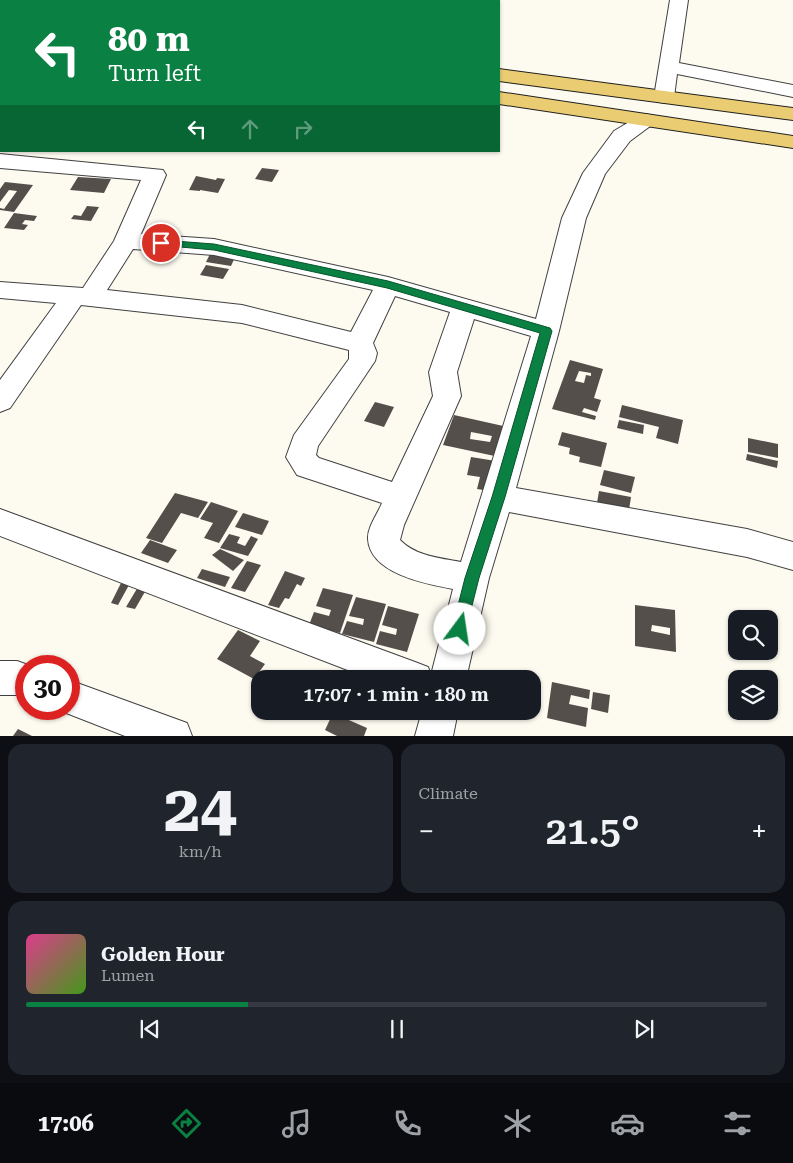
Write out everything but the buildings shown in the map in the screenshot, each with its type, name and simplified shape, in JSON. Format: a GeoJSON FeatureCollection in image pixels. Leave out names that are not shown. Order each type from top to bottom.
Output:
{"type":"FeatureCollection","features":[{"type":"Feature","properties":{"kind":"main road"},"geometry":{"type":"LineString","coordinates":[[500,74],[793,114]]}},
{"type":"Feature","properties":{"kind":"main road"},"geometry":{"type":"LineString","coordinates":[[500,98],[793,142]]}},
{"type":"Feature","properties":{"kind":"street"},"geometry":{"type":"LineString","coordinates":[[664,97],[679,0]]}},
{"type":"Feature","properties":{"kind":"street"},"geometry":{"type":"LineString","coordinates":[[669,67],[793,91]]}},
{"type":"Feature","properties":{"kind":"street"},"geometry":{"type":"LineString","coordinates":[[737,80],[793,71]]}},
{"type":"Feature","properties":{"kind":"street"},"geometry":{"type":"LineString","coordinates":[[450,670],[472,578],[498,497],[546,331],[574,218],[594,173],[622,136],[646,120]]}},
{"type":"Feature","properties":{"kind":"street"},"geometry":{"type":"LineString","coordinates":[[0,401],[126,241],[155,175],[2,164]]}},
{"type":"Feature","properties":{"kind":"street"},"geometry":{"type":"LineString","coordinates":[[126,241],[214,247],[388,285],[546,331]]}},
{"type":"Feature","properties":{"kind":"street"},"geometry":{"type":"LineString","coordinates":[[359,343],[388,285]]}},
{"type":"Feature","properties":{"kind":"street"},"geometry":{"type":"LineString","coordinates":[[0,290],[242,314],[359,343],[364,349],[364,355],[360,364],[304,443],[301,458],[308,467],[401,497]]}},
{"type":"Feature","properties":{"kind":"street"},"geometry":{"type":"LineString","coordinates":[[465,307],[443,372],[447,396],[384,539],[389,553],[405,563],[472,578]]}},
{"type":"Feature","properties":{"kind":"street"},"geometry":{"type":"LineString","coordinates":[[498,497],[747,543],[793,556]]}},
{"type":"Feature","properties":{"kind":"street"},"geometry":{"type":"LineString","coordinates":[[0,522],[391,670]]}},
{"type":"Feature","properties":{"kind":"street"},"geometry":{"type":"LineString","coordinates":[[0,678],[15,678]]}},
{"type":"Feature","properties":{"kind":"street"},"geometry":{"type":"LineString","coordinates":[[80,701],[174,736]]}},
{"type":"Feature","properties":{"kind":"street"},"geometry":{"type":"LineString","coordinates":[[434,736],[438,720]]}},
{"type":"Feature","properties":{"kind":"route"},"geometry":{"type":"LineString","coordinates":[[161,243],[214,247],[388,285],[546,331],[498,497],[472,578],[460,629]]}}]}
